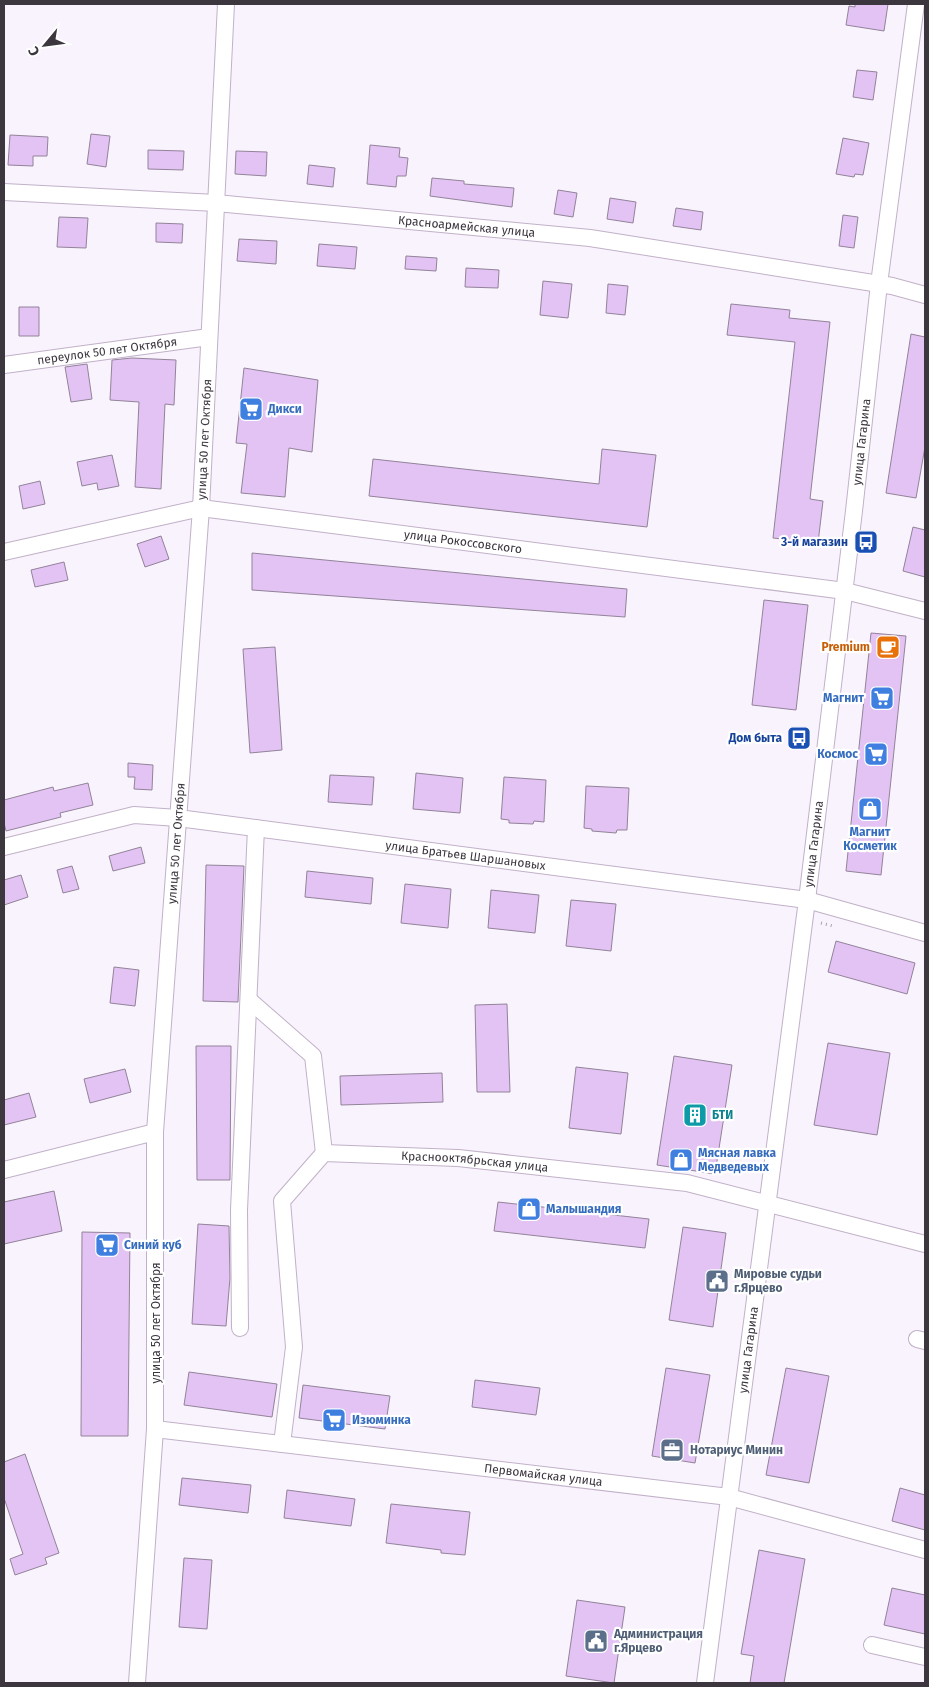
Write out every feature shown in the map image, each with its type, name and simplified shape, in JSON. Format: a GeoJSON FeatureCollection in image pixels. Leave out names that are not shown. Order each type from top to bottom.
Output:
{"type":"FeatureCollection","features":[{"type":"Feature","properties":{"kind":"street","name":"улица 50 лет Октября"},"geometry":{"type":"LineString","coordinates":[[137,1683],[155,1429],[155,1132],[201,508],[226,4]]}},
{"type":"Feature","properties":{"kind":"street","name":"улица Гагарина"},"geometry":{"type":"LineString","coordinates":[[705,1683],[807,900],[822,762],[845,591],[879,284],[916,4]]}},
{"type":"Feature","properties":{"kind":"street","name":"Красноармейская улица"},"geometry":{"type":"LineString","coordinates":[[4,192],[216,203],[590,238],[879,284],[925,295]]}},
{"type":"Feature","properties":{"kind":"street","name":"переулок 50 лет Октября"},"geometry":{"type":"LineString","coordinates":[[4,365],[209,337]]}},
{"type":"Feature","properties":{"kind":"street","name":"улица Рокоссовского"},"geometry":{"type":"LineString","coordinates":[[4,552],[201,508],[845,591],[925,611]]}},
{"type":"Feature","properties":{"kind":"street","name":"улица Братьев Шаршановых"},"geometry":{"type":"LineString","coordinates":[[4,847],[134,815],[178,818],[807,900],[925,933]]}},
{"type":"Feature","properties":{"kind":"street"},"geometry":{"type":"LineString","coordinates":[[240,1328],[240,1210],[256,828]]}},
{"type":"Feature","properties":{"kind":"street"},"geometry":{"type":"LineString","coordinates":[[248,1000],[313,1056],[324,1153],[282,1201],[294,1347],[282,1444]]}},
{"type":"Feature","properties":{"kind":"street"},"geometry":{"type":"LineString","coordinates":[[4,1170],[155,1132]]}},
{"type":"Feature","properties":{"kind":"street","name":"Краснооктябрьская улица"},"geometry":{"type":"LineString","coordinates":[[324,1153],[458,1158],[687,1183],[925,1244]]}},
{"type":"Feature","properties":{"kind":"street","name":"Первомайская улица"},"geometry":{"type":"LineString","coordinates":[[155,1429],[728,1498],[925,1550]]}},
{"type":"Feature","properties":{"kind":"street"},"geometry":{"type":"LineString","coordinates":[[872,1645],[925,1657]]}},
{"type":"Feature","properties":{"kind":"building"},"geometry":{"type":"Polygon","coordinates":[[[855,4],[888,4],[884,31],[846,25],[849,6],[855,7],[855,4]]]}},
{"type":"Feature","properties":{"kind":"building"},"geometry":{"type":"Polygon","coordinates":[[[857,70],[877,72],[873,100],[853,97],[857,70]]]}},
{"type":"Feature","properties":{"kind":"building"},"geometry":{"type":"Polygon","coordinates":[[[91,134],[110,136],[106,167],[87,164],[91,134]]]}},
{"type":"Feature","properties":{"kind":"building"},"geometry":{"type":"Polygon","coordinates":[[[10,135],[48,137],[47,156],[33,156],[33,166],[8,165],[10,135]]]}},
{"type":"Feature","properties":{"kind":"building"},"geometry":{"type":"Polygon","coordinates":[[[843,138],[869,143],[863,175],[855,174],[854,177],[836,174],[843,138]]]}},
{"type":"Feature","properties":{"kind":"building"},"geometry":{"type":"Polygon","coordinates":[[[370,145],[400,148],[399,157],[408,158],[406,176],[397,176],[396,187],[367,184],[370,145]]]}},
{"type":"Feature","properties":{"kind":"building"},"geometry":{"type":"Polygon","coordinates":[[[148,150],[184,151],[183,170],[148,169],[148,150]]]}},
{"type":"Feature","properties":{"kind":"building"},"geometry":{"type":"Polygon","coordinates":[[[236,151],[267,152],[266,176],[235,174],[236,151]]]}},
{"type":"Feature","properties":{"kind":"building"},"geometry":{"type":"Polygon","coordinates":[[[309,165],[335,168],[333,187],[307,184],[309,165]]]}},
{"type":"Feature","properties":{"kind":"building"},"geometry":{"type":"Polygon","coordinates":[[[432,178],[464,181],[464,184],[514,188],[512,207],[430,196],[432,178]]]}},
{"type":"Feature","properties":{"kind":"building"},"geometry":{"type":"Polygon","coordinates":[[[558,190],[577,193],[573,217],[554,214],[558,190]]]}},
{"type":"Feature","properties":{"kind":"building"},"geometry":{"type":"Polygon","coordinates":[[[610,198],[636,202],[633,223],[607,219],[610,198]]]}},
{"type":"Feature","properties":{"kind":"building"},"geometry":{"type":"Polygon","coordinates":[[[676,208],[703,212],[701,230],[673,226],[676,208]]]}},
{"type":"Feature","properties":{"kind":"building"},"geometry":{"type":"Polygon","coordinates":[[[843,215],[858,217],[854,248],[839,246],[843,215]]]}},
{"type":"Feature","properties":{"kind":"building"},"geometry":{"type":"Polygon","coordinates":[[[59,217],[88,218],[86,248],[57,247],[59,217]]]}},
{"type":"Feature","properties":{"kind":"building"},"geometry":{"type":"Polygon","coordinates":[[[156,223],[183,224],[182,243],[156,242],[156,223]]]}},
{"type":"Feature","properties":{"kind":"building"},"geometry":{"type":"Polygon","coordinates":[[[239,239],[277,241],[276,264],[237,261],[239,239]]]}},
{"type":"Feature","properties":{"kind":"building"},"geometry":{"type":"Polygon","coordinates":[[[319,244],[357,247],[355,269],[317,266],[319,244]]]}},
{"type":"Feature","properties":{"kind":"building"},"geometry":{"type":"Polygon","coordinates":[[[406,256],[437,258],[436,271],[405,269],[406,256]]]}},
{"type":"Feature","properties":{"kind":"building"},"geometry":{"type":"Polygon","coordinates":[[[466,268],[499,270],[498,288],[465,287],[466,268]]]}},
{"type":"Feature","properties":{"kind":"building"},"geometry":{"type":"Polygon","coordinates":[[[543,281],[572,284],[568,318],[540,315],[543,281]]]}},
{"type":"Feature","properties":{"kind":"building"},"geometry":{"type":"Polygon","coordinates":[[[608,284],[628,286],[625,315],[606,313],[608,284]]]}},
{"type":"Feature","properties":{"kind":"building"},"geometry":{"type":"Polygon","coordinates":[[[731,304],[790,310],[789,318],[830,322],[810,499],[823,501],[818,543],[773,538],[795,342],[727,335],[731,304]]]}},
{"type":"Feature","properties":{"kind":"building"},"geometry":{"type":"Polygon","coordinates":[[[19,307],[39,307],[39,336],[19,336],[19,307]]]}},
{"type":"Feature","properties":{"kind":"building"},"geometry":{"type":"Polygon","coordinates":[[[911,334],[925,337],[925,447],[916,498],[886,493],[911,334]]]}},
{"type":"Feature","properties":{"kind":"building"},"geometry":{"type":"Polygon","coordinates":[[[132,358],[176,360],[174,405],[165,404],[161,489],[135,487],[139,402],[110,400],[112,360],[132,358]]]}},
{"type":"Feature","properties":{"kind":"building"},"geometry":{"type":"Polygon","coordinates":[[[87,364],[92,399],[71,402],[65,367],[87,364]]]}},
{"type":"Feature","properties":{"kind":"building"},"geometry":{"type":"Polygon","coordinates":[[[244,368],[318,380],[312,452],[289,448],[285,497],[241,493],[247,444],[236,443],[244,368]]]}},
{"type":"Feature","properties":{"kind":"building"},"geometry":{"type":"Polygon","coordinates":[[[602,449],[656,455],[647,527],[369,496],[373,459],[599,484],[602,449]]]}},
{"type":"Feature","properties":{"kind":"building"},"geometry":{"type":"Polygon","coordinates":[[[112,455],[119,486],[98,490],[97,483],[82,486],[77,462],[112,455]]]}},
{"type":"Feature","properties":{"kind":"building"},"geometry":{"type":"Polygon","coordinates":[[[40,481],[45,504],[23,509],[19,486],[40,481]]]}},
{"type":"Feature","properties":{"kind":"building"},"geometry":{"type":"Polygon","coordinates":[[[913,527],[925,530],[925,577],[903,571],[913,527]]]}},
{"type":"Feature","properties":{"kind":"building"},"geometry":{"type":"Polygon","coordinates":[[[161,536],[169,559],[145,567],[137,544],[161,536]]]}},
{"type":"Feature","properties":{"kind":"building"},"geometry":{"type":"Polygon","coordinates":[[[252,553],[627,589],[625,617],[252,590],[252,553]]]}},
{"type":"Feature","properties":{"kind":"building"},"geometry":{"type":"Polygon","coordinates":[[[64,562],[68,580],[35,587],[31,570],[64,562]]]}},
{"type":"Feature","properties":{"kind":"building"},"geometry":{"type":"Polygon","coordinates":[[[764,600],[808,605],[796,710],[752,705],[764,600]]]}},
{"type":"Feature","properties":{"kind":"building","name":"Космос"},"geometry":{"type":"Polygon","coordinates":[[[871,633],[906,636],[881,875],[846,871],[871,633]]]}},
{"type":"Feature","properties":{"kind":"building"},"geometry":{"type":"Polygon","coordinates":[[[275,647],[282,750],[250,753],[243,649],[275,647]]]}},
{"type":"Feature","properties":{"kind":"building"},"geometry":{"type":"Polygon","coordinates":[[[128,763],[153,765],[152,790],[134,789],[135,777],[128,777],[128,763]]]}},
{"type":"Feature","properties":{"kind":"building"},"geometry":{"type":"Polygon","coordinates":[[[416,773],[463,778],[460,813],[413,809],[416,773]]]}},
{"type":"Feature","properties":{"kind":"building"},"geometry":{"type":"Polygon","coordinates":[[[330,775],[374,777],[372,805],[328,802],[330,775]]]}},
{"type":"Feature","properties":{"kind":"building"},"geometry":{"type":"Polygon","coordinates":[[[504,777],[546,780],[544,822],[534,821],[533,824],[509,823],[509,820],[501,819],[504,777]]]}},
{"type":"Feature","properties":{"kind":"building"},"geometry":{"type":"Polygon","coordinates":[[[88,783],[93,805],[60,813],[61,817],[6,831],[4,800],[53,787],[54,791],[88,783]]]}},
{"type":"Feature","properties":{"kind":"building"},"geometry":{"type":"Polygon","coordinates":[[[586,786],[629,788],[627,830],[617,830],[616,833],[592,831],[592,829],[584,828],[586,786]]]}},
{"type":"Feature","properties":{"kind":"building"},"geometry":{"type":"Polygon","coordinates":[[[141,847],[145,863],[113,871],[109,856],[141,847]]]}},
{"type":"Feature","properties":{"kind":"building"},"geometry":{"type":"Polygon","coordinates":[[[206,865],[244,866],[238,1002],[203,1001],[206,865]]]}},
{"type":"Feature","properties":{"kind":"building"},"geometry":{"type":"Polygon","coordinates":[[[72,866],[79,889],[63,893],[57,870],[72,866]]]}},
{"type":"Feature","properties":{"kind":"building"},"geometry":{"type":"Polygon","coordinates":[[[307,871],[373,878],[371,904],[305,897],[307,871]]]}},
{"type":"Feature","properties":{"kind":"building"},"geometry":{"type":"Polygon","coordinates":[[[21,875],[28,897],[4,905],[4,880],[21,875]]]}},
{"type":"Feature","properties":{"kind":"building"},"geometry":{"type":"Polygon","coordinates":[[[405,884],[451,889],[448,928],[401,923],[405,884]]]}},
{"type":"Feature","properties":{"kind":"building"},"geometry":{"type":"Polygon","coordinates":[[[491,890],[539,895],[535,933],[488,928],[491,890]]]}},
{"type":"Feature","properties":{"kind":"building"},"geometry":{"type":"Polygon","coordinates":[[[571,900],[616,904],[611,951],[566,946],[571,900]]]}},
{"type":"Feature","properties":{"kind":"building"},"geometry":{"type":"Polygon","coordinates":[[[836,941],[915,963],[907,994],[828,972],[836,941]]]}},
{"type":"Feature","properties":{"kind":"building"},"geometry":{"type":"Polygon","coordinates":[[[114,967],[139,970],[135,1006],[110,1003],[114,967]]]}},
{"type":"Feature","properties":{"kind":"building"},"geometry":{"type":"Polygon","coordinates":[[[507,1004],[510,1092],[477,1092],[475,1005],[507,1004]]]}},
{"type":"Feature","properties":{"kind":"building"},"geometry":{"type":"Polygon","coordinates":[[[828,1043],[890,1053],[877,1135],[814,1125],[828,1043]]]}},
{"type":"Feature","properties":{"kind":"building"},"geometry":{"type":"Polygon","coordinates":[[[196,1046],[231,1046],[230,1180],[197,1180],[196,1046]]]}},
{"type":"Feature","properties":{"kind":"building","name":"БТИ"},"geometry":{"type":"Polygon","coordinates":[[[674,1056],[732,1065],[715,1174],[657,1165],[674,1056]]]}},
{"type":"Feature","properties":{"kind":"building"},"geometry":{"type":"Polygon","coordinates":[[[576,1067],[628,1073],[621,1134],[569,1128],[576,1067]]]}},
{"type":"Feature","properties":{"kind":"building"},"geometry":{"type":"Polygon","coordinates":[[[125,1069],[131,1092],[90,1103],[84,1079],[125,1069]]]}},
{"type":"Feature","properties":{"kind":"building"},"geometry":{"type":"Polygon","coordinates":[[[442,1073],[443,1102],[341,1105],[340,1076],[442,1073]]]}},
{"type":"Feature","properties":{"kind":"building"},"geometry":{"type":"Polygon","coordinates":[[[29,1093],[36,1117],[4,1125],[4,1100],[29,1093]]]}},
{"type":"Feature","properties":{"kind":"building"},"geometry":{"type":"Polygon","coordinates":[[[54,1191],[62,1231],[4,1244],[4,1202],[54,1191]]]}},
{"type":"Feature","properties":{"kind":"building"},"geometry":{"type":"Polygon","coordinates":[[[498,1202],[649,1219],[645,1248],[494,1231],[498,1202]]]}},
{"type":"Feature","properties":{"kind":"building"},"geometry":{"type":"Polygon","coordinates":[[[198,1224],[229,1226],[230,1278],[226,1326],[192,1324],[198,1224]]]}},
{"type":"Feature","properties":{"kind":"building"},"geometry":{"type":"Polygon","coordinates":[[[683,1227],[726,1233],[713,1327],[669,1320],[683,1227]]]}},
{"type":"Feature","properties":{"kind":"building"},"geometry":{"type":"Polygon","coordinates":[[[82,1232],[130,1233],[128,1436],[81,1436],[82,1232]]]}},
{"type":"Feature","properties":{"kind":"building"},"geometry":{"type":"Polygon","coordinates":[[[666,1368],[710,1375],[695,1463],[652,1456],[666,1368]]]}},
{"type":"Feature","properties":{"kind":"building"},"geometry":{"type":"Polygon","coordinates":[[[786,1368],[829,1376],[809,1483],[766,1475],[786,1368]]]}},
{"type":"Feature","properties":{"kind":"building"},"geometry":{"type":"Polygon","coordinates":[[[189,1372],[277,1384],[272,1417],[184,1405],[189,1372]]]}},
{"type":"Feature","properties":{"kind":"building"},"geometry":{"type":"Polygon","coordinates":[[[475,1380],[540,1388],[536,1415],[472,1407],[475,1380]]]}},
{"type":"Feature","properties":{"kind":"building"},"geometry":{"type":"Polygon","coordinates":[[[303,1385],[390,1396],[385,1429],[299,1418],[303,1385]]]}},
{"type":"Feature","properties":{"kind":"building"},"geometry":{"type":"Polygon","coordinates":[[[25,1454],[59,1553],[45,1558],[47,1564],[15,1575],[10,1559],[23,1554],[4,1498],[4,1462],[25,1454]]]}},
{"type":"Feature","properties":{"kind":"building"},"geometry":{"type":"Polygon","coordinates":[[[182,1478],[251,1485],[248,1513],[179,1505],[182,1478]]]}},
{"type":"Feature","properties":{"kind":"building"},"geometry":{"type":"Polygon","coordinates":[[[900,1488],[925,1495],[925,1530],[892,1521],[900,1488]]]}},
{"type":"Feature","properties":{"kind":"building"},"geometry":{"type":"Polygon","coordinates":[[[287,1490],[355,1499],[351,1526],[284,1518],[287,1490]]]}},
{"type":"Feature","properties":{"kind":"building"},"geometry":{"type":"Polygon","coordinates":[[[391,1504],[470,1512],[465,1555],[441,1553],[441,1550],[386,1543],[391,1504]]]}},
{"type":"Feature","properties":{"kind":"building"},"geometry":{"type":"Polygon","coordinates":[[[759,1550],[805,1559],[784,1683],[750,1683],[754,1656],[741,1654],[759,1550]]]}},
{"type":"Feature","properties":{"kind":"building"},"geometry":{"type":"Polygon","coordinates":[[[184,1558],[212,1560],[207,1629],[179,1627],[184,1558]]]}},
{"type":"Feature","properties":{"kind":"building"},"geometry":{"type":"Polygon","coordinates":[[[892,1588],[925,1595],[925,1634],[884,1625],[892,1588]]]}},
{"type":"Feature","properties":{"kind":"building","name":"Администрация г.Ярцево"},"geometry":{"type":"Polygon","coordinates":[[[577,1600],[625,1607],[614,1683],[566,1676],[577,1600]]]}},
{"type":"Feature","properties":{"kind":"place","name":"Дикси"},"geometry":{"type":"Point","coordinates":[251,409]}},
{"type":"Feature","properties":{"kind":"place","name":"3-й магазин"},"geometry":{"type":"Point","coordinates":[866,542]}},
{"type":"Feature","properties":{"kind":"place","name":"Premium"},"geometry":{"type":"Point","coordinates":[888,647]}},
{"type":"Feature","properties":{"kind":"place","name":"Магнит"},"geometry":{"type":"Point","coordinates":[882,698]}},
{"type":"Feature","properties":{"kind":"place","name":"Дом быта"},"geometry":{"type":"Point","coordinates":[799,738]}},
{"type":"Feature","properties":{"kind":"place","name":"Космос"},"geometry":{"type":"Point","coordinates":[876,754]}},
{"type":"Feature","properties":{"kind":"place","name":"Магнит Косметик"},"geometry":{"type":"Point","coordinates":[870,809]}},
{"type":"Feature","properties":{"kind":"place","name":"БТИ"},"geometry":{"type":"Point","coordinates":[695,1115]}},
{"type":"Feature","properties":{"kind":"place","name":"Мясная лавка Медведевых"},"geometry":{"type":"Point","coordinates":[681,1160]}},
{"type":"Feature","properties":{"kind":"place","name":"Малышандия"},"geometry":{"type":"Point","coordinates":[529,1209]}},
{"type":"Feature","properties":{"kind":"place","name":"Синий куб"},"geometry":{"type":"Point","coordinates":[107,1245]}},
{"type":"Feature","properties":{"kind":"place","name":"Мировые судьи г.Ярцево"},"geometry":{"type":"Point","coordinates":[717,1281]}},
{"type":"Feature","properties":{"kind":"place","name":"Изюминка"},"geometry":{"type":"Point","coordinates":[334,1420]}},
{"type":"Feature","properties":{"kind":"place","name":"Нотариус Минин"},"geometry":{"type":"Point","coordinates":[672,1450]}},
{"type":"Feature","properties":{"kind":"place","name":"Администрация г.Ярцево"},"geometry":{"type":"Point","coordinates":[596,1641]}}]}
